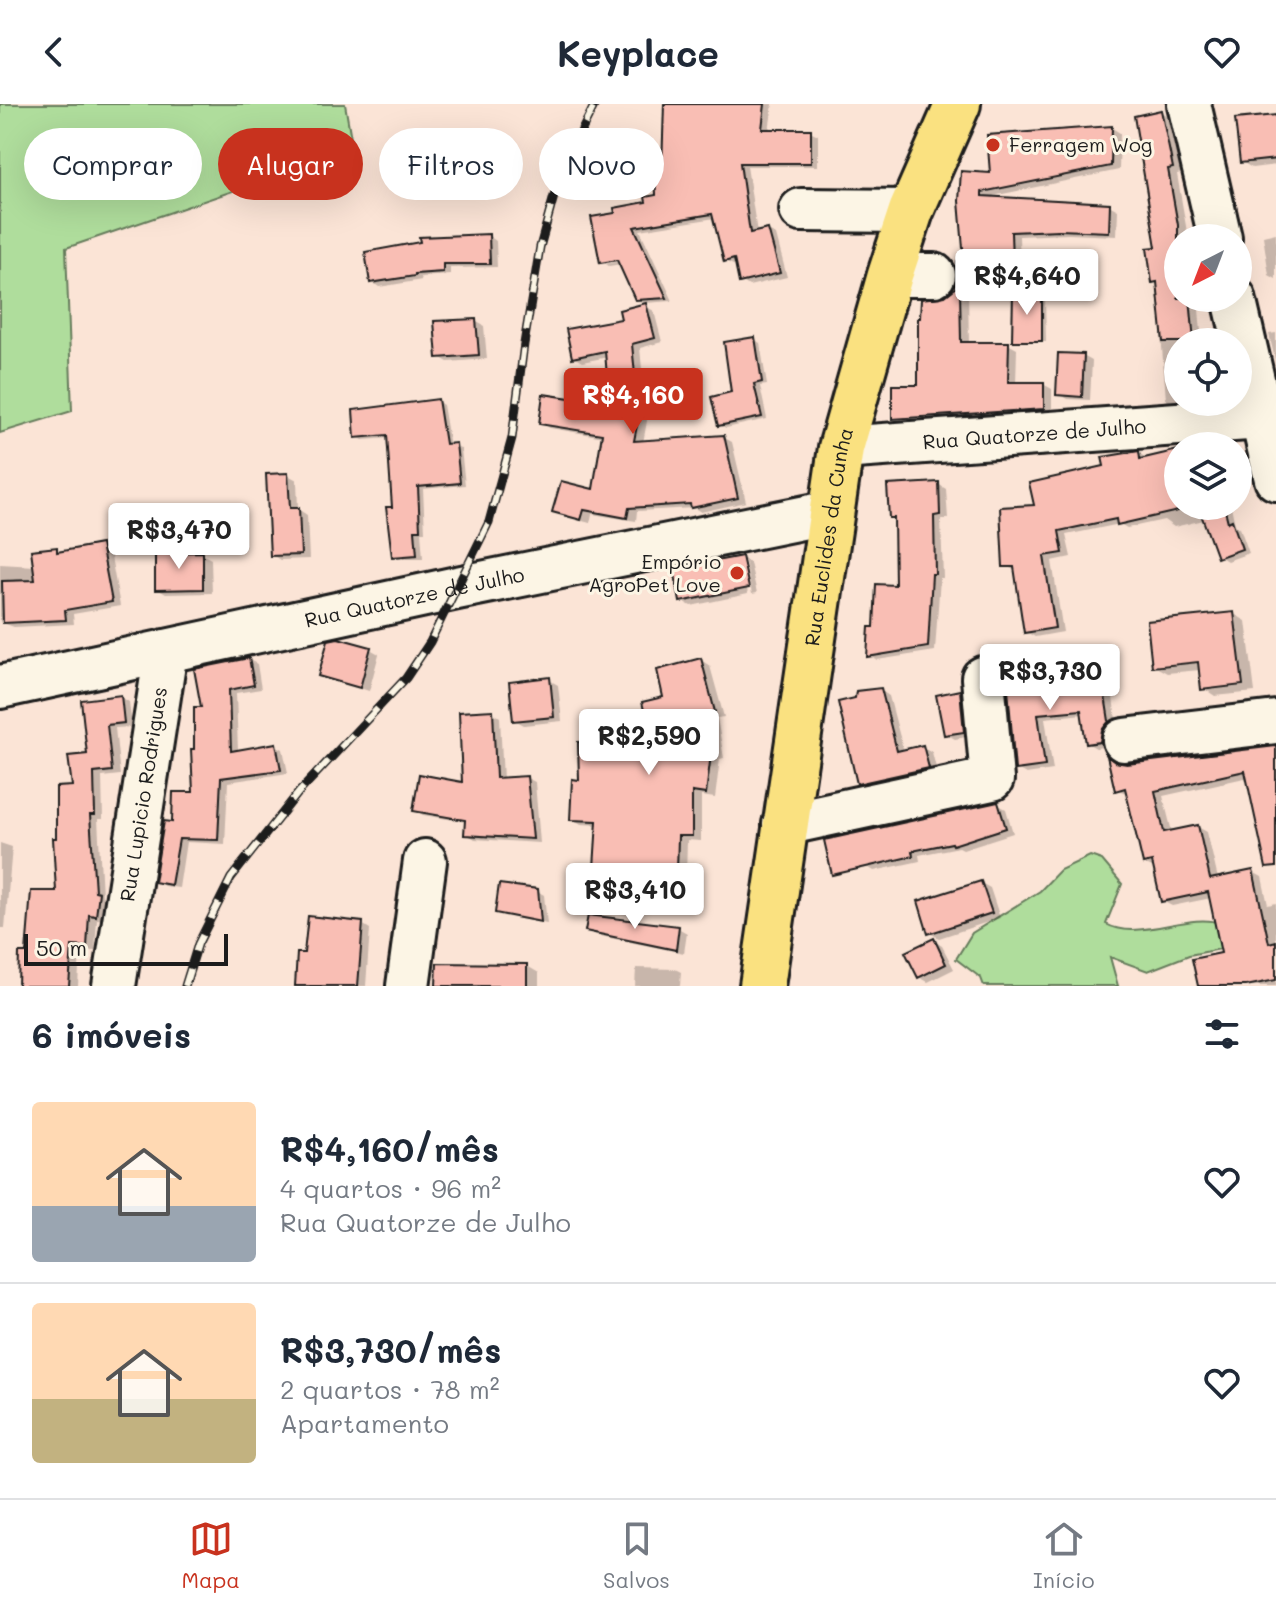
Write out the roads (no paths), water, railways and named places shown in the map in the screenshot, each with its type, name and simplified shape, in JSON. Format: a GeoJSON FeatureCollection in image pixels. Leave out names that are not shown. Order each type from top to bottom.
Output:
{"type":"FeatureCollection","features":[{"type":"Feature","properties":{"kind":"main road","name":"Rua Euclides da Cunha"},"geometry":{"type":"LineString","coordinates":[[762,986],[841,448],[911,211],[958,104]]}},
{"type":"Feature","properties":{"kind":"street"},"geometry":{"type":"LineString","coordinates":[[1189,104],[1217,224]]}},
{"type":"Feature","properties":{"kind":"street"},"geometry":{"type":"LineString","coordinates":[[801,210],[911,211]]}},
{"type":"Feature","properties":{"kind":"street"},"geometry":{"type":"LineString","coordinates":[[890,275],[934,275]]}},
{"type":"Feature","properties":{"kind":"street"},"geometry":{"type":"LineString","coordinates":[[1238,312],[1269,418],[1276,479]]}},
{"type":"Feature","properties":{"kind":"street","name":"Rua Quatorze de Julho"},"geometry":{"type":"LineString","coordinates":[[841,448],[1269,418]]}},
{"type":"Feature","properties":{"kind":"street","name":"Rua Quatorze de Julho"},"geometry":{"type":"LineString","coordinates":[[0,687],[457,588],[831,512]]}},
{"type":"Feature","properties":{"kind":"street","name":"Rua Lupicio Rodrigues"},"geometry":{"type":"LineString","coordinates":[[114,986],[166,651]]}},
{"type":"Feature","properties":{"kind":"street"},"geometry":{"type":"LineString","coordinates":[[784,824],[992,779],[983,678]]}},
{"type":"Feature","properties":{"kind":"street"},"geometry":{"type":"LineString","coordinates":[[1124,740],[1276,722]]}},
{"type":"Feature","properties":{"kind":"street"},"geometry":{"type":"LineString","coordinates":[[408,986],[425,861]]}},
{"type":"Feature","properties":{"kind":"railway"},"geometry":{"type":"LineString","coordinates":[[185,986],[198,944],[231,878],[299,792],[406,678],[430,642],[489,522],[512,438],[540,247],[554,196],[595,104]]}},
{"type":"Feature","properties":{"kind":"place","name":"Ferragem Wog"},"geometry":{"type":"Point","coordinates":[993,145]}},
{"type":"Feature","properties":{"kind":"place","name":"Empório AgroPet Love"},"geometry":{"type":"Point","coordinates":[737,573]}}]}
